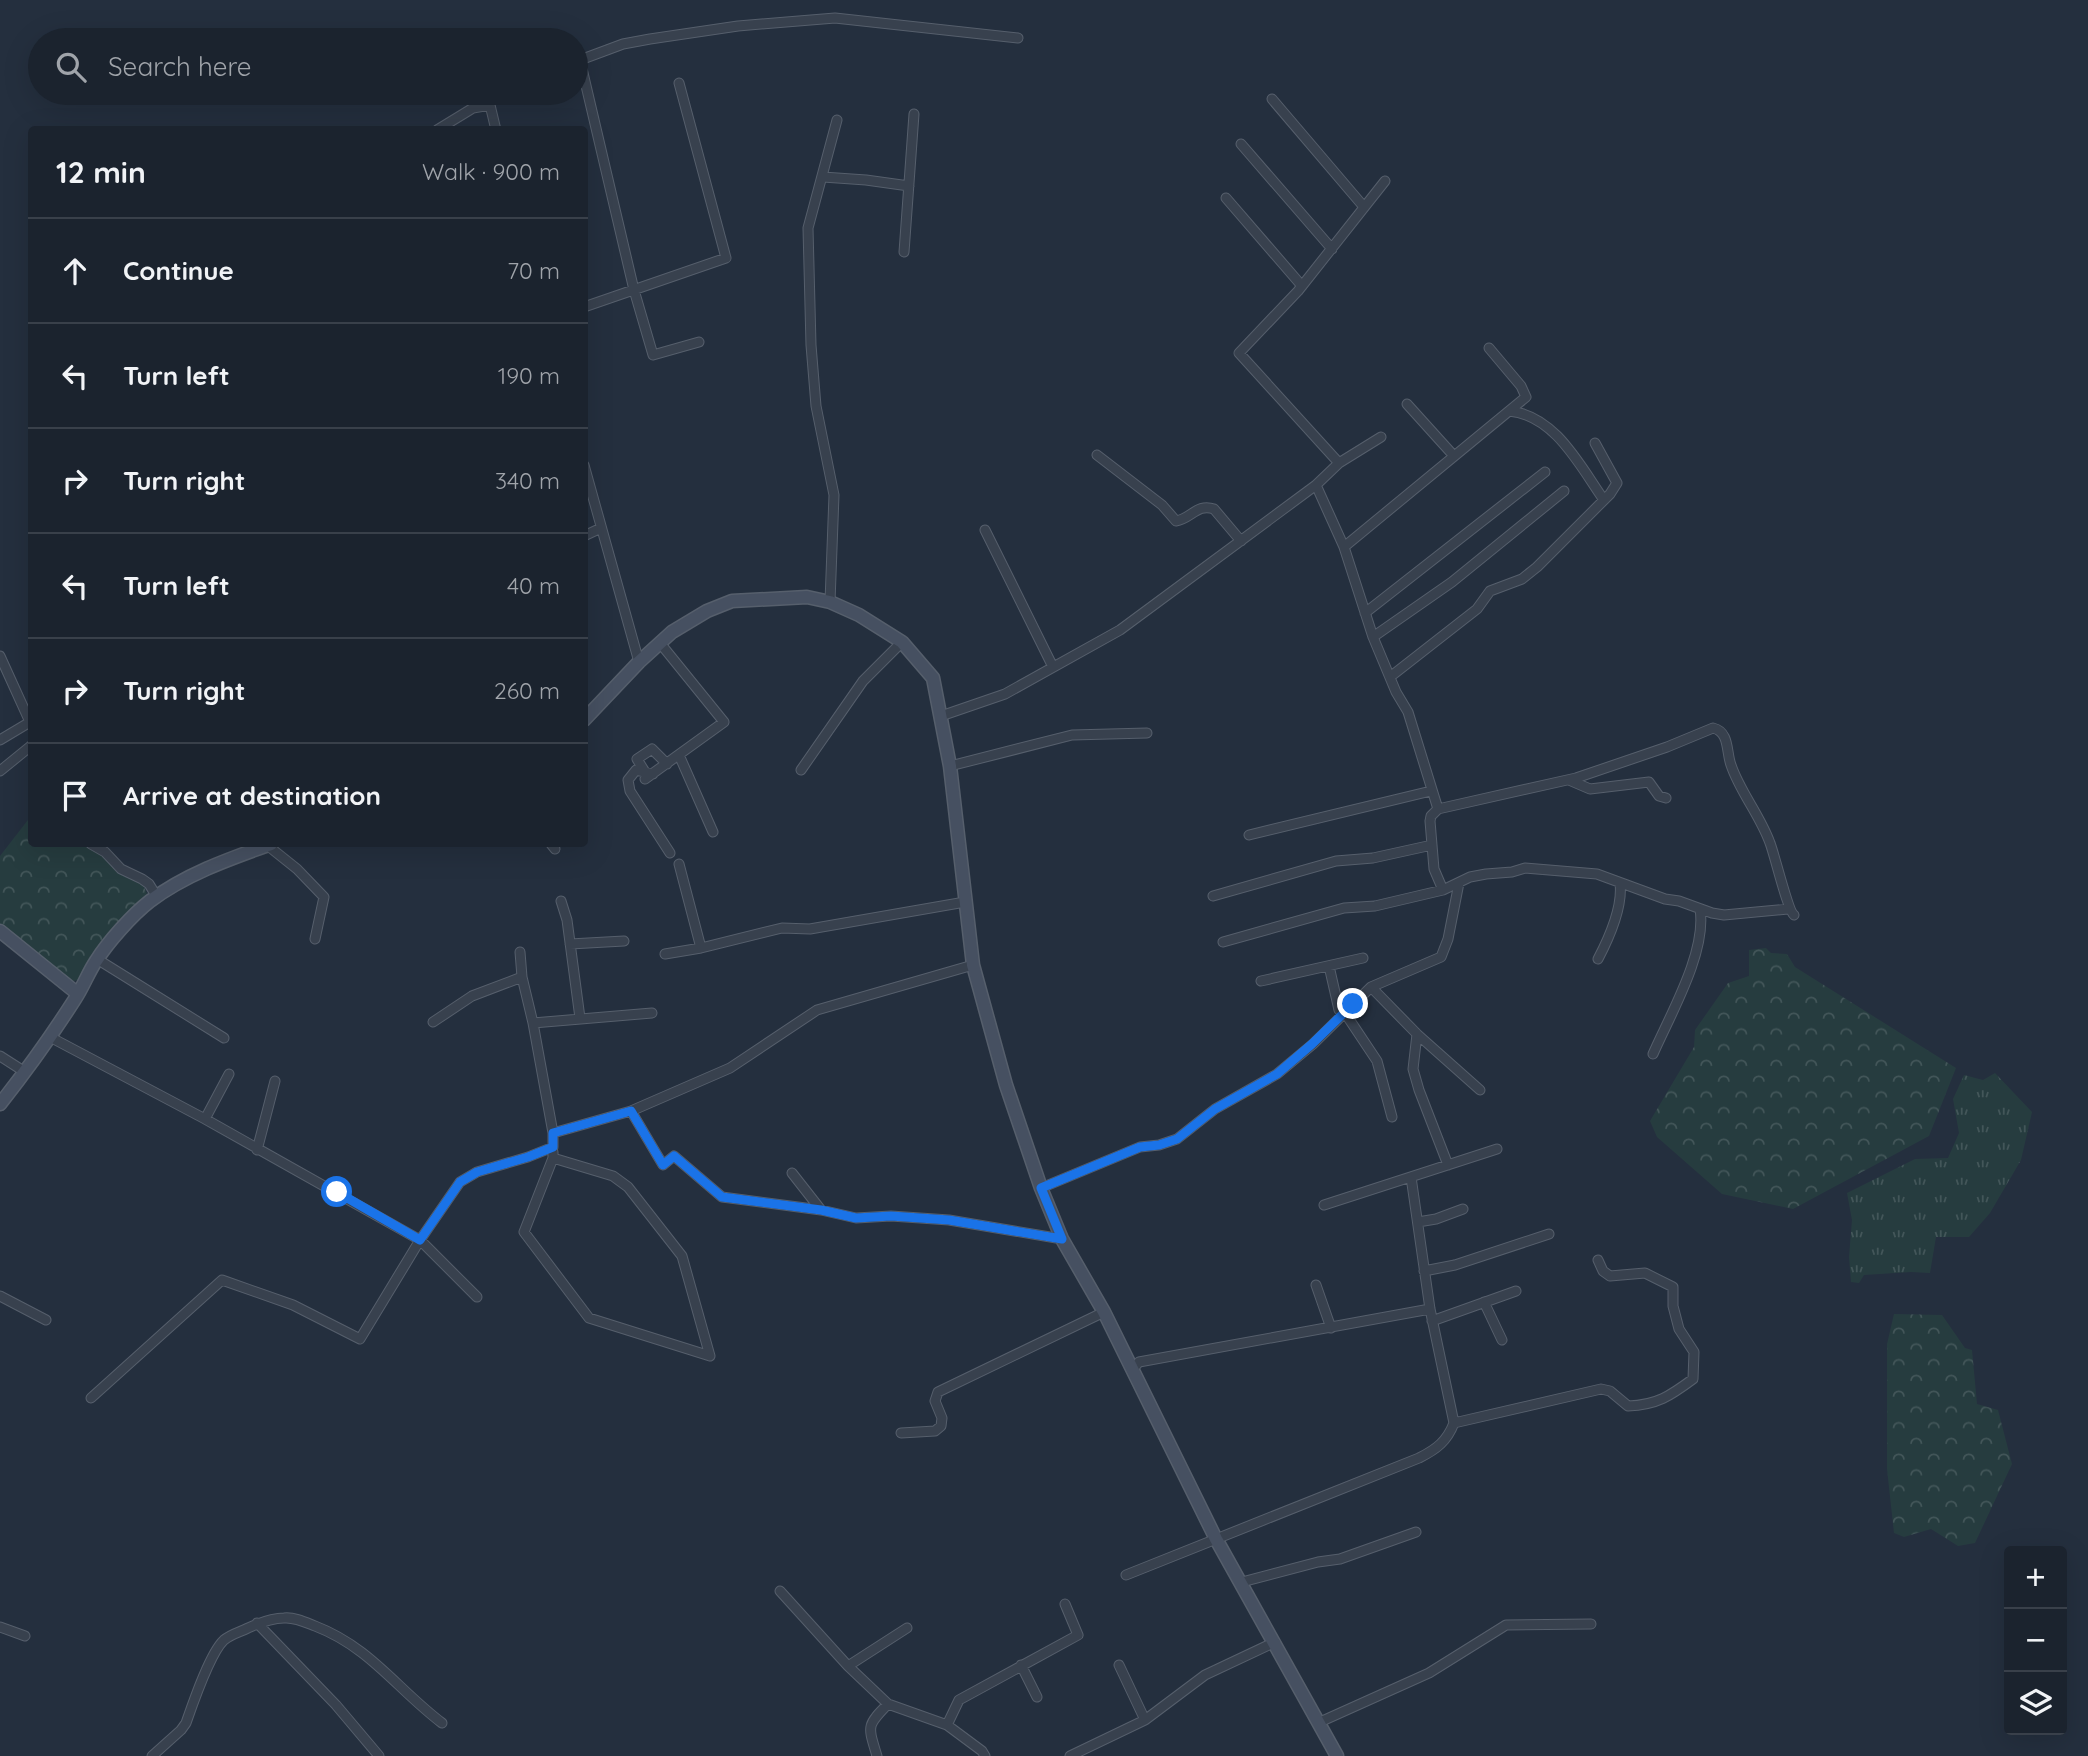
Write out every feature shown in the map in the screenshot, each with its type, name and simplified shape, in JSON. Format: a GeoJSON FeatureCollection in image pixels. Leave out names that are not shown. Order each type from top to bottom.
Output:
{"type":"FeatureCollection","features":[{"type":"Feature","properties":{"kind":"street"},"geometry":{"type":"LineString","coordinates":[[588,57],[623,44],[650,39],[738,26],[835,18],[1018,38]]}},
{"type":"Feature","properties":{"kind":"street"},"geometry":{"type":"LineString","coordinates":[[588,306],[726,258],[680,83]]}},
{"type":"Feature","properties":{"kind":"street"},"geometry":{"type":"LineString","coordinates":[[588,94],[634,290],[653,355],[699,342]]}},
{"type":"Feature","properties":{"kind":"street"},"geometry":{"type":"LineString","coordinates":[[1272,99],[1364,207]]}},
{"type":"Feature","properties":{"kind":"street"},"geometry":{"type":"LineString","coordinates":[[443,126],[473,107],[484,105]]}},
{"type":"Feature","properties":{"kind":"street"},"geometry":{"type":"LineString","coordinates":[[490,105],[495,126]]}},
{"type":"Feature","properties":{"kind":"street"},"geometry":{"type":"LineString","coordinates":[[904,251],[914,114]]}},
{"type":"Feature","properties":{"kind":"street"},"geometry":{"type":"LineString","coordinates":[[830,602],[834,495],[816,406],[811,345],[808,228],[837,120]]}},
{"type":"Feature","properties":{"kind":"street"},"geometry":{"type":"LineString","coordinates":[[1241,144],[1332,249]]}},
{"type":"Feature","properties":{"kind":"street"},"geometry":{"type":"LineString","coordinates":[[822,177],[909,186]]}},
{"type":"Feature","properties":{"kind":"street"},"geometry":{"type":"LineString","coordinates":[[1339,463],[1239,353],[1302,286],[1385,181]]}},
{"type":"Feature","properties":{"kind":"street"},"geometry":{"type":"LineString","coordinates":[[1226,198],[1302,286]]}},
{"type":"Feature","properties":{"kind":"street"},"geometry":{"type":"LineString","coordinates":[[1344,547],[1525,397],[1521,387],[1489,348]]}},
{"type":"Feature","properties":{"kind":"street"},"geometry":{"type":"LineString","coordinates":[[1407,404],[1454,456]]}},
{"type":"Feature","properties":{"kind":"street"},"geometry":{"type":"LineString","coordinates":[[1509,411],[1525,412],[1560,436],[1604,500]]}},
{"type":"Feature","properties":{"kind":"street"},"geometry":{"type":"LineString","coordinates":[[941,716],[1005,694],[1120,631],[1316,485],[1339,463],[1381,437]]}},
{"type":"Feature","properties":{"kind":"street"},"geometry":{"type":"LineString","coordinates":[[1390,677],[1477,609],[1490,591],[1522,579],[1537,567],[1604,500],[1618,483],[1595,443]]}},
{"type":"Feature","properties":{"kind":"street"},"geometry":{"type":"LineString","coordinates":[[1097,455],[1163,505],[1176,521],[1181,521],[1202,507],[1208,507],[1214,509],[1241,541]]}},
{"type":"Feature","properties":{"kind":"street"},"geometry":{"type":"LineString","coordinates":[[1365,613],[1545,472]]}},
{"type":"Feature","properties":{"kind":"street"},"geometry":{"type":"LineString","coordinates":[[588,480],[639,662]]}},
{"type":"Feature","properties":{"kind":"street"},"geometry":{"type":"LineString","coordinates":[[1316,485],[1344,547],[1373,637],[1408,712],[1438,809]]}},
{"type":"Feature","properties":{"kind":"street"},"geometry":{"type":"LineString","coordinates":[[1373,637],[1452,582],[1564,491]]}},
{"type":"Feature","properties":{"kind":"street"},"geometry":{"type":"LineString","coordinates":[[588,534],[601,528]]}},
{"type":"Feature","properties":{"kind":"street"},"geometry":{"type":"LineString","coordinates":[[985,530],[1053,667]]}},
{"type":"Feature","properties":{"kind":"street"},"geometry":{"type":"LineString","coordinates":[[588,716],[660,643],[689,621],[732,601],[807,597],[830,602],[859,615],[902,642],[933,678],[950,766],[973,965],[1006,1085],[1041,1188],[1062,1239],[1104,1312],[1216,1539],[1337,1756]]}},
{"type":"Feature","properties":{"kind":"street"},"geometry":{"type":"LineString","coordinates":[[801,770],[863,681],[902,642]]}},
{"type":"Feature","properties":{"kind":"street"},"geometry":{"type":"LineString","coordinates":[[649,777],[724,722],[660,643]]}},
{"type":"Feature","properties":{"kind":"street"},"geometry":{"type":"LineString","coordinates":[[0,656],[28,718]]}},
{"type":"Feature","properties":{"kind":"street"},"geometry":{"type":"LineString","coordinates":[[0,740],[28,723]]}},
{"type":"Feature","properties":{"kind":"street"},"geometry":{"type":"LineString","coordinates":[[1223,942],[1344,908],[1375,906],[1443,890],[1470,877],[1525,868],[1597,874],[1665,899],[1724,915],[1791,912],[1770,842],[1757,812],[1736,778],[1724,735],[1713,728],[1667,747],[1569,780],[1438,809],[1430,821],[1434,869],[1443,890]]}},
{"type":"Feature","properties":{"kind":"street"},"geometry":{"type":"LineString","coordinates":[[950,766],[1072,735],[1147,733]]}},
{"type":"Feature","properties":{"kind":"street"},"geometry":{"type":"LineString","coordinates":[[1,769],[28,748]]}},
{"type":"Feature","properties":{"kind":"street"},"geometry":{"type":"LineString","coordinates":[[649,777],[637,759],[652,748],[667,764]]}},
{"type":"Feature","properties":{"kind":"street"},"geometry":{"type":"LineString","coordinates":[[679,755],[713,832]]}},
{"type":"Feature","properties":{"kind":"street"},"geometry":{"type":"LineString","coordinates":[[649,777],[636,770],[628,780],[630,791],[670,853]]}},
{"type":"Feature","properties":{"kind":"street"},"geometry":{"type":"LineString","coordinates":[[1569,780],[1590,789],[1648,782],[1659,796],[1666,798]]}},
{"type":"Feature","properties":{"kind":"street"},"geometry":{"type":"LineString","coordinates":[[1248,835],[1431,791]]}},
{"type":"Feature","properties":{"kind":"street"},"geometry":{"type":"LineString","coordinates":[[1213,896],[1336,861],[1373,858],[1432,845]]}},
{"type":"Feature","properties":{"kind":"street"},"geometry":{"type":"LineString","coordinates":[[96,847],[121,869],[149,884],[157,897]]}},
{"type":"Feature","properties":{"kind":"street"},"geometry":{"type":"LineString","coordinates":[[0,1104],[50,1037],[78,995],[97,959],[134,916],[157,897],[189,877],[261,847]]}},
{"type":"Feature","properties":{"kind":"street"},"geometry":{"type":"LineString","coordinates":[[272,847],[324,897],[315,939]]}},
{"type":"Feature","properties":{"kind":"street"},"geometry":{"type":"LineString","coordinates":[[679,864],[701,948]]}},
{"type":"Feature","properties":{"kind":"street"},"geometry":{"type":"LineString","coordinates":[[1041,1188],[1140,1147],[1177,1139],[1215,1109],[1277,1074],[1371,987],[1441,957],[1448,939],[1459,883]]}},
{"type":"Feature","properties":{"kind":"street"},"geometry":{"type":"LineString","coordinates":[[1598,959],[1618,904],[1619,883]]}},
{"type":"Feature","properties":{"kind":"street"},"geometry":{"type":"LineString","coordinates":[[561,901],[567,920],[580,1018]]}},
{"type":"Feature","properties":{"kind":"street"},"geometry":{"type":"LineString","coordinates":[[665,954],[782,928],[810,929],[965,902]]}},
{"type":"Feature","properties":{"kind":"street"},"geometry":{"type":"LineString","coordinates":[[1653,1054],[1698,945],[1700,909]]}},
{"type":"Feature","properties":{"kind":"street"},"geometry":{"type":"LineString","coordinates":[[0,931],[78,995]]}},
{"type":"Feature","properties":{"kind":"street"},"geometry":{"type":"LineString","coordinates":[[570,944],[624,942]]}},
{"type":"Feature","properties":{"kind":"street"},"geometry":{"type":"LineString","coordinates":[[91,1398],[222,1280],[293,1305],[360,1339],[420,1240],[460,1182],[477,1172],[528,1157],[553,1153],[613,1176],[628,1187],[682,1256],[710,1356],[589,1318],[524,1232],[553,1153],[553,1133],[522,977],[520,952]]}},
{"type":"Feature","properties":{"kind":"street"},"geometry":{"type":"LineString","coordinates":[[1261,981],[1363,958]]}},
{"type":"Feature","properties":{"kind":"street"},"geometry":{"type":"LineString","coordinates":[[97,959],[224,1038]]}},
{"type":"Feature","properties":{"kind":"street"},"geometry":{"type":"LineString","coordinates":[[553,1133],[631,1111],[730,1068],[817,1010],[973,965]]}},
{"type":"Feature","properties":{"kind":"street"},"geometry":{"type":"LineString","coordinates":[[1329,966],[1339,1010],[1345,1013],[1377,1061],[1392,1117]]}},
{"type":"Feature","properties":{"kind":"street"},"geometry":{"type":"LineString","coordinates":[[433,1022],[472,996],[522,977]]}},
{"type":"Feature","properties":{"kind":"street"},"geometry":{"type":"LineString","coordinates":[[1371,987],[1417,1034],[1480,1090]]}},
{"type":"Feature","properties":{"kind":"street"},"geometry":{"type":"LineString","coordinates":[[533,1023],[652,1013]]}},
{"type":"Feature","properties":{"kind":"street"},"geometry":{"type":"LineString","coordinates":[[1417,1034],[1413,1069],[1448,1165]]}},
{"type":"Feature","properties":{"kind":"street"},"geometry":{"type":"LineString","coordinates":[[50,1037],[205,1119],[420,1240],[477,1297]]}},
{"type":"Feature","properties":{"kind":"street"},"geometry":{"type":"LineString","coordinates":[[0,1056],[25,1072]]}},
{"type":"Feature","properties":{"kind":"street"},"geometry":{"type":"LineString","coordinates":[[205,1119],[229,1074]]}},
{"type":"Feature","properties":{"kind":"street"},"geometry":{"type":"LineString","coordinates":[[257,1150],[275,1081]]}},
{"type":"Feature","properties":{"kind":"street"},"geometry":{"type":"LineString","coordinates":[[631,1111],[663,1165],[674,1156],[722,1197],[821,1210],[856,1218],[891,1216],[949,1220],[1062,1239]]}},
{"type":"Feature","properties":{"kind":"street"},"geometry":{"type":"LineString","coordinates":[[1325,1205],[1497,1149]]}},
{"type":"Feature","properties":{"kind":"street"},"geometry":{"type":"LineString","coordinates":[[792,1173],[821,1210]]}},
{"type":"Feature","properties":{"kind":"street"},"geometry":{"type":"LineString","coordinates":[[1126,1575],[1419,1458],[1438,1449],[1450,1433],[1454,1423],[1432,1321],[1411,1177]]}},
{"type":"Feature","properties":{"kind":"street"},"geometry":{"type":"LineString","coordinates":[[1418,1222],[1463,1209]]}},
{"type":"Feature","properties":{"kind":"street"},"geometry":{"type":"LineString","coordinates":[[1424,1271],[1455,1265],[1549,1234]]}},
{"type":"Feature","properties":{"kind":"street"},"geometry":{"type":"LineString","coordinates":[[1454,1423],[1601,1389],[1610,1391],[1628,1406],[1650,1405],[1674,1393],[1693,1379],[1694,1352],[1679,1329],[1673,1306],[1673,1287],[1645,1273],[1610,1276],[1603,1271],[1598,1260]]}},
{"type":"Feature","properties":{"kind":"street"},"geometry":{"type":"LineString","coordinates":[[1316,1285],[1331,1328]]}},
{"type":"Feature","properties":{"kind":"street"},"geometry":{"type":"LineString","coordinates":[[1432,1321],[1516,1291]]}},
{"type":"Feature","properties":{"kind":"street"},"geometry":{"type":"LineString","coordinates":[[0,1296],[46,1320]]}},
{"type":"Feature","properties":{"kind":"street"},"geometry":{"type":"LineString","coordinates":[[1484,1302],[1502,1340]]}},
{"type":"Feature","properties":{"kind":"street"},"geometry":{"type":"LineString","coordinates":[[1133,1369],[1139,1363],[1430,1309]]}},
{"type":"Feature","properties":{"kind":"street"},"geometry":{"type":"LineString","coordinates":[[901,1433],[935,1431],[941,1426],[942,1418],[935,1401],[938,1392],[1104,1312]]}},
{"type":"Feature","properties":{"kind":"street"},"geometry":{"type":"LineString","coordinates":[[1242,1582],[1318,1562],[1340,1559],[1416,1532]]}},
{"type":"Feature","properties":{"kind":"street"},"geometry":{"type":"LineString","coordinates":[[780,1591],[848,1666],[888,1704],[947,1725],[985,1756]]}},
{"type":"Feature","properties":{"kind":"street"},"geometry":{"type":"LineString","coordinates":[[947,1725],[959,1700],[1078,1635],[1065,1604]]}},
{"type":"Feature","properties":{"kind":"street"},"geometry":{"type":"LineString","coordinates":[[152,1756],[186,1723],[223,1641],[257,1623],[283,1618],[295,1619],[330,1632],[370,1658],[442,1723]]}},
{"type":"Feature","properties":{"kind":"street"},"geometry":{"type":"LineString","coordinates":[[257,1623],[336,1705],[379,1756]]}},
{"type":"Feature","properties":{"kind":"street"},"geometry":{"type":"LineString","coordinates":[[1320,1723],[1429,1673],[1506,1625],[1591,1624]]}},
{"type":"Feature","properties":{"kind":"street"},"geometry":{"type":"LineString","coordinates":[[0,1627],[25,1636]]}},
{"type":"Feature","properties":{"kind":"street"},"geometry":{"type":"LineString","coordinates":[[848,1666],[907,1628]]}},
{"type":"Feature","properties":{"kind":"street"},"geometry":{"type":"LineString","coordinates":[[1070,1756],[1145,1720],[1205,1675],[1275,1642]]}},
{"type":"Feature","properties":{"kind":"street"},"geometry":{"type":"LineString","coordinates":[[1021,1665],[1037,1697]]}},
{"type":"Feature","properties":{"kind":"street"},"geometry":{"type":"LineString","coordinates":[[1119,1665],[1145,1720]]}},
{"type":"Feature","properties":{"kind":"street"},"geometry":{"type":"LineString","coordinates":[[877,1756],[870,1734],[872,1721],[888,1704]]}},
{"type":"Feature","properties":{"kind":"green space"},"geometry":{"type":"Polygon","coordinates":[[[28,820],[28,847],[88,847],[102,855],[116,871],[141,884],[147,894],[94,952],[79,980],[73,981],[0,927],[0,856],[28,820]]]}},
{"type":"Feature","properties":{"kind":"green space"},"geometry":{"type":"Polygon","coordinates":[[[1766,948],[1771,953],[1787,954],[1795,967],[1956,1068],[1929,1136],[1793,1209],[1722,1194],[1657,1137],[1650,1121],[1694,1047],[1695,1030],[1728,983],[1749,976],[1749,950],[1766,948]]]}},
{"type":"Feature","properties":{"kind":"green space"},"geometry":{"type":"Polygon","coordinates":[[[1995,1073],[2032,1112],[2021,1160],[1990,1213],[1969,1237],[1936,1237],[1930,1273],[1864,1275],[1859,1283],[1851,1282],[1849,1257],[1852,1220],[1847,1193],[1915,1159],[1948,1158],[1959,1133],[1953,1099],[1964,1075],[1983,1080],[1995,1073]]]}},
{"type":"Feature","properties":{"kind":"green space"},"geometry":{"type":"Polygon","coordinates":[[[1894,1314],[1942,1315],[1965,1348],[1972,1350],[1977,1404],[1998,1410],[2012,1464],[1975,1543],[1958,1546],[1931,1529],[1904,1537],[1894,1533],[1887,1469],[1887,1344],[1894,1314]]]}},
{"type":"Feature","properties":{"kind":"route"},"geometry":{"type":"LineString","coordinates":[[337,1192],[420,1240],[460,1182],[477,1172],[502,1166],[553,1147],[553,1133],[631,1111],[663,1165],[674,1156],[722,1197],[821,1210],[856,1218],[891,1216],[949,1220],[1062,1239],[1041,1188],[1140,1147],[1169,1143],[1177,1139],[1215,1109],[1268,1081],[1312,1044],[1353,1004]]}}]}
